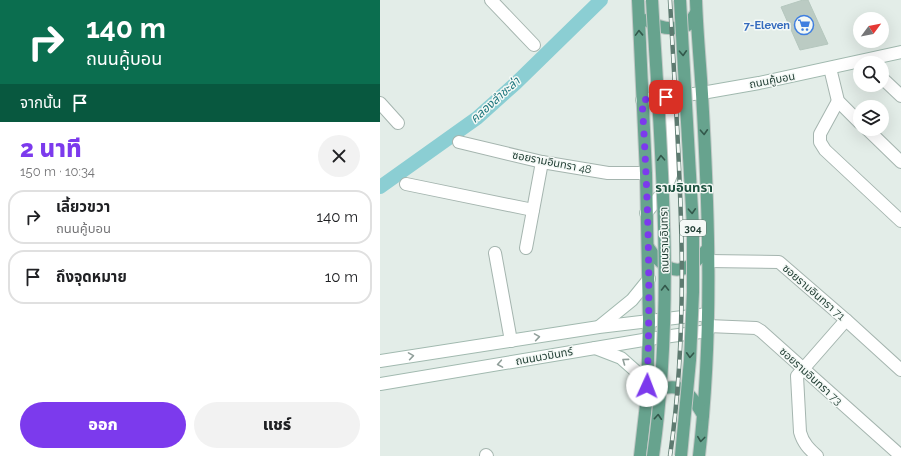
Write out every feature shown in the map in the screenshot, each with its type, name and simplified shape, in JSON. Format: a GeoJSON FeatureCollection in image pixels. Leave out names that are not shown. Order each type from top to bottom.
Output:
{"type":"FeatureCollection","features":[{"type":"Feature","properties":{"kind":"main road","name":"ถนนรามอินทรา"},"geometry":{"type":"LineString","coordinates":[[638,0],[646,173],[649,280],[647,391],[640,456]]}},
{"type":"Feature","properties":{"kind":"main road","name":"ถนนรามอินทรา"},"geometry":{"type":"LineString","coordinates":[[652,0],[665,234],[663,355],[653,456]]}},
{"type":"Feature","properties":{"kind":"main road","name":"304"},"geometry":{"type":"LineString","coordinates":[[680,0],[692,227],[693,292],[690,360],[681,456]]}},
{"type":"Feature","properties":{"kind":"main road","name":"304"},"geometry":{"type":"LineString","coordinates":[[696,0],[702,93],[708,248],[708,324],[704,415],[699,456]]}},
{"type":"Feature","properties":{"kind":"main road"},"geometry":{"type":"LineString","coordinates":[[639,15],[662,28],[670,29],[688,25],[696,14]]}},
{"type":"Feature","properties":{"kind":"main road"},"geometry":{"type":"LineString","coordinates":[[648,247],[654,256],[666,267],[677,270],[688,267],[694,263],[708,248]]}},
{"type":"Feature","properties":{"kind":"main road"},"geometry":{"type":"LineString","coordinates":[[647,391],[673,386],[692,397],[704,415]]}},
{"type":"Feature","properties":{"kind":"street"},"geometry":{"type":"LineString","coordinates":[[491,0],[534,45]]}},
{"type":"Feature","properties":{"kind":"street","name":"ถนนคู้บอน"},"geometry":{"type":"LineString","coordinates":[[886,56],[901,52]]}},
{"type":"Feature","properties":{"kind":"street","name":"ถนนคู้บอน"},"geometry":{"type":"LineString","coordinates":[[642,100],[702,93],[853,64]]}},
{"type":"Feature","properties":{"kind":"street"},"geometry":{"type":"LineString","coordinates":[[830,68],[838,101],[853,116]]}},
{"type":"Feature","properties":{"kind":"street"},"geometry":{"type":"LineString","coordinates":[[889,85],[901,96]]}},
{"type":"Feature","properties":{"kind":"street"},"geometry":{"type":"LineString","coordinates":[[646,213],[666,188],[673,169],[671,104],[678,96]]}},
{"type":"Feature","properties":{"kind":"street"},"geometry":{"type":"LineString","coordinates":[[838,101],[820,134],[820,142],[825,150],[901,221]]}},
{"type":"Feature","properties":{"kind":"street"},"geometry":{"type":"LineString","coordinates":[[380,103],[398,123]]}},
{"type":"Feature","properties":{"kind":"street"},"geometry":{"type":"LineString","coordinates":[[874,136],[901,162]]}},
{"type":"Feature","properties":{"kind":"street","name":"ซอยรามอินทรา 48"},"geometry":{"type":"LineString","coordinates":[[459,142],[542,162],[608,172],[646,173]]}},
{"type":"Feature","properties":{"kind":"street"},"geometry":{"type":"LineString","coordinates":[[526,248],[542,162]]}},
{"type":"Feature","properties":{"kind":"street"},"geometry":{"type":"LineString","coordinates":[[406,184],[515,205],[533,210]]}},
{"type":"Feature","properties":{"kind":"street"},"geometry":{"type":"LineString","coordinates":[[495,253],[510,341]]}},
{"type":"Feature","properties":{"kind":"street","name":"ซอยรามอินทรา 71"},"geometry":{"type":"LineString","coordinates":[[708,261],[779,262],[901,370]]}},
{"type":"Feature","properties":{"kind":"street"},"geometry":{"type":"LineString","coordinates":[[599,327],[632,300],[649,280]]}},
{"type":"Feature","properties":{"kind":"street"},"geometry":{"type":"LineString","coordinates":[[817,456],[802,440],[800,432],[797,376],[846,320]]}},
{"type":"Feature","properties":{"kind":"street","name":"ถนนนวมินทร์"},"geometry":{"type":"LineString","coordinates":[[380,361],[599,327],[649,321],[708,324]]}},
{"type":"Feature","properties":{"kind":"street","name":"ถนนนวมินทร์"},"geometry":{"type":"LineString","coordinates":[[380,384],[649,339],[708,324]]}},
{"type":"Feature","properties":{"kind":"street","name":"ซอยรามอินทรา 73"},"geometry":{"type":"LineString","coordinates":[[708,324],[756,328],[762,331],[900,452]]}},
{"type":"Feature","properties":{"kind":"street"},"geometry":{"type":"LineString","coordinates":[[594,348],[621,358],[639,374],[647,391]]}},
{"type":"Feature","properties":{"kind":"building","name":"7-Eleven"},"geometry":{"type":"Polygon","coordinates":[[[803,0],[808,0],[828,44],[800,50],[781,7],[803,0]]]}},
{"type":"Feature","properties":{"kind":"waterway","name":"คลองลำชะล่า"},"geometry":{"type":"LineString","coordinates":[[380,187],[477,118],[516,83],[601,0]]}},
{"type":"Feature","properties":{"kind":"railway"},"geometry":{"type":"LineString","coordinates":[[670,0],[679,171],[682,285],[677,399],[670,456]]}},
{"type":"Feature","properties":{"kind":"place","name":"7-Eleven"},"geometry":{"type":"Point","coordinates":[804,25]}},
{"type":"Feature","properties":{"kind":"district","name":"รามอินทรา"},"geometry":{"type":"Point","coordinates":[684,187]}},
{"type":"Feature","properties":{"kind":"route"},"geometry":{"type":"LineString","coordinates":[[647,386],[649,280],[642,100],[666,97]]}}]}
